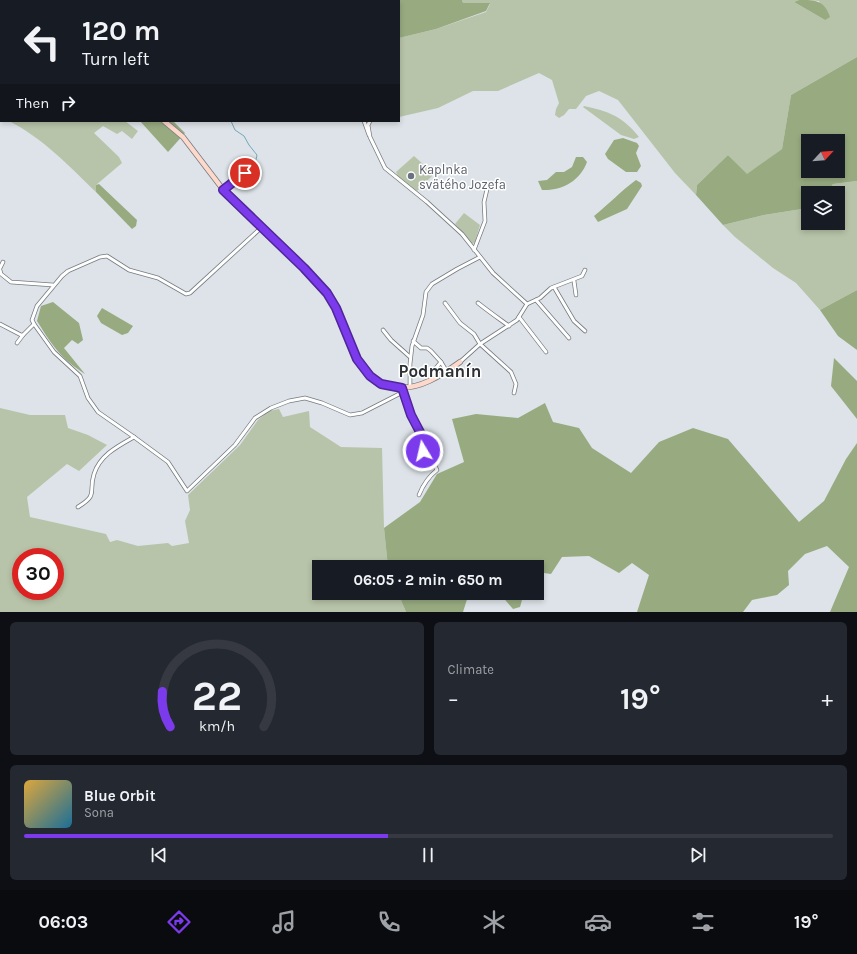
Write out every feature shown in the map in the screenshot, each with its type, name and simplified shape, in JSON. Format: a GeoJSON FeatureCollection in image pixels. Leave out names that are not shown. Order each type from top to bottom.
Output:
{"type":"FeatureCollection","features":[{"type":"Feature","properties":{"kind":"street"},"geometry":{"type":"LineString","coordinates":[[165,122],[183,137],[223,190],[308,272],[327,293],[336,308],[357,359],[370,376],[381,384],[403,390]]}},
{"type":"Feature","properties":{"kind":"street"},"geometry":{"type":"LineString","coordinates":[[364,122],[366,131],[385,168],[462,234],[493,274],[527,304]]}},
{"type":"Feature","properties":{"kind":"street"},"geometry":{"type":"LineString","coordinates":[[370,122],[368,125],[370,137]]}},
{"type":"Feature","properties":{"kind":"street"},"geometry":{"type":"LineString","coordinates":[[223,190],[245,173]]}},
{"type":"Feature","properties":{"kind":"street"},"geometry":{"type":"LineString","coordinates":[[474,250],[485,221],[484,202],[488,184]]}},
{"type":"Feature","properties":{"kind":"street"},"geometry":{"type":"LineString","coordinates":[[262,227],[190,293],[186,294],[158,278],[129,270],[107,256],[100,257],[68,271],[53,285],[37,306],[32,320],[54,352],[80,376],[88,398],[98,412],[168,462],[187,491],[235,445],[255,418],[271,408],[289,401],[305,398],[322,402],[350,415],[362,413],[403,390],[432,380],[447,372],[480,344],[508,326],[518,317],[527,304],[536,300],[554,287],[565,282],[574,281],[584,275],[584,270]]}},
{"type":"Feature","properties":{"kind":"street"},"geometry":{"type":"LineString","coordinates":[[410,387],[410,357],[413,341],[423,315],[426,292],[432,284],[457,269],[480,258]]}},
{"type":"Feature","properties":{"kind":"street"},"geometry":{"type":"LineString","coordinates":[[3,262],[0,269],[1,274],[11,282],[53,285]]}},
{"type":"Feature","properties":{"kind":"street"},"geometry":{"type":"LineString","coordinates":[[574,281],[576,295]]}},
{"type":"Feature","properties":{"kind":"street"},"geometry":{"type":"LineString","coordinates":[[554,287],[574,321],[585,331]]}},
{"type":"Feature","properties":{"kind":"street"},"geometry":{"type":"LineString","coordinates":[[536,300],[569,338]]}},
{"type":"Feature","properties":{"kind":"street"},"geometry":{"type":"LineString","coordinates":[[445,303],[460,323],[474,334],[480,344],[511,372],[516,384],[514,393]]}},
{"type":"Feature","properties":{"kind":"street"},"geometry":{"type":"LineString","coordinates":[[478,303],[508,326]]}},
{"type":"Feature","properties":{"kind":"street"},"geometry":{"type":"LineString","coordinates":[[518,317],[546,352]]}},
{"type":"Feature","properties":{"kind":"street"},"geometry":{"type":"LineString","coordinates":[[0,324],[18,334],[23,335]]}},
{"type":"Feature","properties":{"kind":"street"},"geometry":{"type":"LineString","coordinates":[[17,343],[34,324]]}},
{"type":"Feature","properties":{"kind":"street"},"geometry":{"type":"LineString","coordinates":[[383,330],[390,340],[410,357]]}},
{"type":"Feature","properties":{"kind":"street"},"geometry":{"type":"LineString","coordinates":[[413,341],[421,348],[427,348],[432,351],[447,372]]}},
{"type":"Feature","properties":{"kind":"street"},"geometry":{"type":"LineString","coordinates":[[432,380],[436,368],[441,362]]}},
{"type":"Feature","properties":{"kind":"street"},"geometry":{"type":"LineString","coordinates":[[403,390],[414,423],[421,434],[423,451],[431,458],[437,470],[423,484],[418,495]]}},
{"type":"Feature","properties":{"kind":"street"},"geometry":{"type":"LineString","coordinates":[[78,506],[90,500],[92,495],[94,474],[105,456],[113,448],[134,437]]}},
{"type":"Feature","properties":{"kind":"green space"},"geometry":{"type":"Polygon","coordinates":[[[400,0],[462,0],[463,3],[490,3],[486,11],[436,29],[400,38],[400,0]]]}},
{"type":"Feature","properties":{"kind":"green space"},"geometry":{"type":"Polygon","coordinates":[[[462,0],[799,0],[794,2],[825,20],[819,1],[808,0],[857,0],[857,57],[791,95],[782,149],[747,175],[728,155],[697,185],[696,195],[675,173],[618,100],[599,91],[586,96],[576,109],[569,109],[559,118],[555,115],[559,103],[552,80],[539,73],[498,91],[473,91],[438,108],[400,117],[400,38],[436,29],[486,12],[490,4],[463,3],[462,0]]]}},
{"type":"Feature","properties":{"kind":"green space"},"geometry":{"type":"Polygon","coordinates":[[[799,0],[819,2],[828,11],[830,17],[825,20],[794,2],[799,0]]]}},
{"type":"Feature","properties":{"kind":"green space"},"geometry":{"type":"Polygon","coordinates":[[[857,57],[857,181],[833,184],[832,186],[801,186],[801,209],[764,215],[723,225],[696,195],[697,185],[728,155],[747,174],[782,149],[791,95],[857,57]]]}},
{"type":"Feature","properties":{"kind":"green space"},"geometry":{"type":"Polygon","coordinates":[[[583,107],[607,112],[620,119],[639,137],[634,139],[621,135],[583,107]]]}},
{"type":"Feature","properties":{"kind":"green space"},"geometry":{"type":"Polygon","coordinates":[[[11,122],[126,122],[138,131],[132,139],[122,131],[117,134],[103,126],[94,133],[119,157],[122,163],[96,185],[96,192],[45,144],[11,122]]]}},
{"type":"Feature","properties":{"kind":"green space"},"geometry":{"type":"Polygon","coordinates":[[[141,122],[174,122],[185,133],[168,152],[141,122]]]}},
{"type":"Feature","properties":{"kind":"green space"},"geometry":{"type":"Polygon","coordinates":[[[623,138],[637,143],[639,146],[636,153],[641,166],[637,172],[626,172],[608,159],[605,154],[614,140],[623,138]]]}},
{"type":"Feature","properties":{"kind":"green space"},"geometry":{"type":"Polygon","coordinates":[[[414,156],[434,174],[417,191],[398,176],[396,172],[414,156]]]}},
{"type":"Feature","properties":{"kind":"green space"},"geometry":{"type":"Polygon","coordinates":[[[576,157],[583,157],[587,162],[580,175],[563,187],[542,190],[538,181],[547,180],[556,172],[564,172],[572,167],[576,157]]]}},
{"type":"Feature","properties":{"kind":"green space"},"geometry":{"type":"Polygon","coordinates":[[[636,180],[641,183],[642,186],[627,209],[598,222],[594,216],[636,180]]]}},
{"type":"Feature","properties":{"kind":"green space"},"geometry":{"type":"Polygon","coordinates":[[[857,181],[857,290],[820,310],[796,283],[773,268],[735,237],[723,225],[764,215],[801,209],[801,230],[845,230],[845,186],[832,186],[833,184],[857,181]]]}},
{"type":"Feature","properties":{"kind":"green space"},"geometry":{"type":"Polygon","coordinates":[[[99,184],[137,220],[136,226],[132,229],[96,192],[96,185],[99,184]]]}},
{"type":"Feature","properties":{"kind":"green space"},"geometry":{"type":"Polygon","coordinates":[[[464,213],[480,225],[475,242],[472,244],[455,224],[464,213]]]}},
{"type":"Feature","properties":{"kind":"green space"},"geometry":{"type":"Polygon","coordinates":[[[857,290],[857,350],[838,336],[820,310],[857,290]]]}},
{"type":"Feature","properties":{"kind":"green space"},"geometry":{"type":"Polygon","coordinates":[[[53,302],[79,323],[83,340],[78,344],[72,340],[64,348],[85,374],[63,357],[47,337],[37,321],[41,306],[53,302]]]}},
{"type":"Feature","properties":{"kind":"green space"},"geometry":{"type":"Polygon","coordinates":[[[102,308],[133,326],[128,333],[122,335],[101,323],[97,316],[102,308]]]}},
{"type":"Feature","properties":{"kind":"green space"},"geometry":{"type":"Polygon","coordinates":[[[834,358],[857,381],[857,419],[831,386],[834,358]]]}},
{"type":"Feature","properties":{"kind":"green space"},"geometry":{"type":"Polygon","coordinates":[[[545,403],[553,422],[579,428],[592,448],[631,473],[659,442],[693,428],[728,439],[799,522],[824,501],[846,459],[857,443],[857,612],[830,612],[849,567],[827,546],[805,554],[788,571],[789,585],[777,595],[752,600],[743,612],[637,612],[649,575],[632,563],[619,573],[589,556],[562,557],[551,574],[544,573],[544,560],[387,560],[384,528],[420,502],[437,474],[464,462],[452,419],[476,414],[518,418],[545,403]]]}},
{"type":"Feature","properties":{"kind":"green space"},"geometry":{"type":"Polygon","coordinates":[[[0,408],[30,415],[65,415],[68,428],[88,435],[107,445],[79,471],[67,464],[27,497],[30,517],[106,534],[110,542],[117,540],[138,546],[168,543],[172,546],[189,543],[185,521],[190,510],[188,495],[240,445],[258,420],[269,411],[279,409],[283,417],[309,411],[310,427],[341,447],[382,448],[384,528],[387,560],[312,560],[312,600],[401,600],[406,612],[0,612],[0,408]]]}},
{"type":"Feature","properties":{"kind":"green space"},"geometry":{"type":"Polygon","coordinates":[[[401,600],[467,600],[463,612],[406,612],[401,600]]]}},
{"type":"Feature","properties":{"kind":"green space"},"geometry":{"type":"Polygon","coordinates":[[[505,600],[522,600],[520,607],[513,609],[505,600]]]}},
{"type":"Feature","properties":{"kind":"waterway"},"geometry":{"type":"LineString","coordinates":[[231,122],[235,130],[244,136],[257,155],[255,164]]}},
{"type":"Feature","properties":{"kind":"place","name":"Kaplnka svätého Jozefa"},"geometry":{"type":"Point","coordinates":[411,176]}},
{"type":"Feature","properties":{"kind":"district","name":"Podmanín"},"geometry":{"type":"Point","coordinates":[440,371]}},
{"type":"Feature","properties":{"kind":"route"},"geometry":{"type":"LineString","coordinates":[[245,173],[223,190],[304,268],[327,293],[336,308],[360,365],[373,380],[390,387],[402,388],[414,423],[421,434],[423,451]]}}]}
